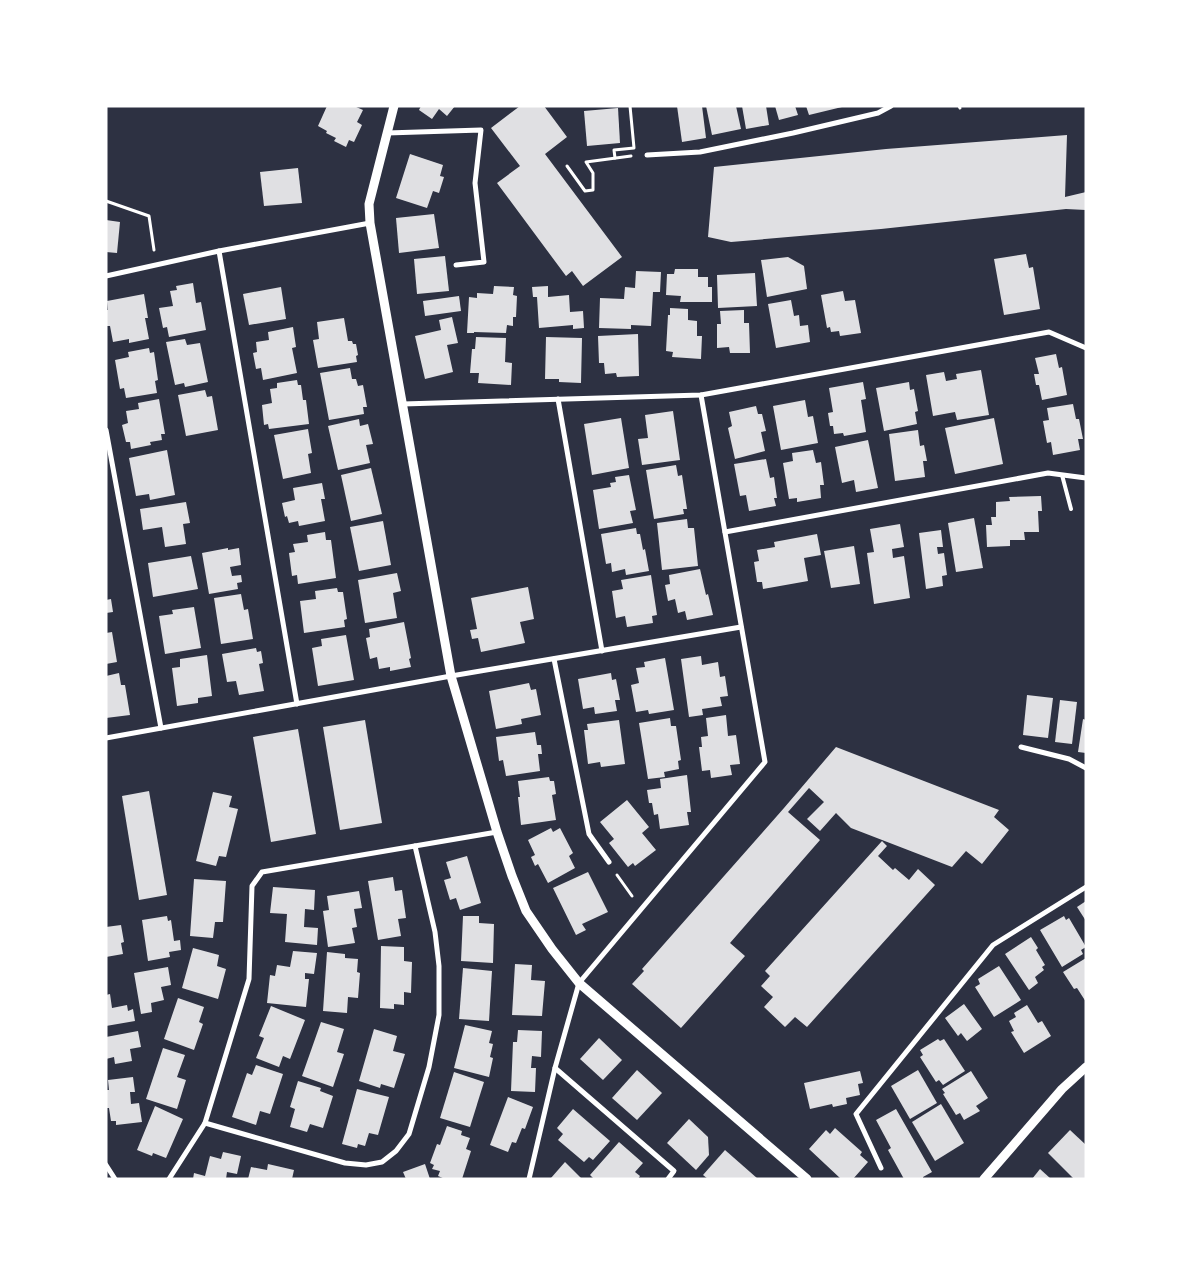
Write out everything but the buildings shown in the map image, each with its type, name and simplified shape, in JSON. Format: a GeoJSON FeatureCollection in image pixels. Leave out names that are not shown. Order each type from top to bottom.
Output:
{"type":"FeatureCollection","features":[{"type":"Feature","properties":{"kind":"street"},"geometry":{"type":"LineString","coordinates":[[394,106],[369,204],[370,223],[451,676],[497,832],[512,876],[526,911],[552,949],[579,983],[807,1179]]}},
{"type":"Feature","properties":{"kind":"street"},"geometry":{"type":"LineString","coordinates":[[647,154],[700,152],[878,113],[891,106]]}},
{"type":"Feature","properties":{"kind":"street"},"geometry":{"type":"LineString","coordinates":[[387,133],[481,130],[475,183],[484,262],[456,265]]}},
{"type":"Feature","properties":{"kind":"street"},"geometry":{"type":"LineString","coordinates":[[106,276],[219,251],[370,223]]}},
{"type":"Feature","properties":{"kind":"street"},"geometry":{"type":"LineString","coordinates":[[219,251],[297,704]]}},
{"type":"Feature","properties":{"kind":"street"},"geometry":{"type":"LineString","coordinates":[[402,404],[700,395],[1049,332],[1086,348]]}},
{"type":"Feature","properties":{"kind":"street"},"geometry":{"type":"LineString","coordinates":[[529,1179],[555,1068],[579,983],[765,762],[700,395]]}},
{"type":"Feature","properties":{"kind":"street"},"geometry":{"type":"LineString","coordinates":[[558,399],[602,651]]}},
{"type":"Feature","properties":{"kind":"street"},"geometry":{"type":"LineString","coordinates":[[106,430],[161,728]]}},
{"type":"Feature","properties":{"kind":"street"},"geometry":{"type":"LineString","coordinates":[[724,532],[1048,473],[1086,478]]}},
{"type":"Feature","properties":{"kind":"street"},"geometry":{"type":"LineString","coordinates":[[106,738],[451,676],[741,627]]}},
{"type":"Feature","properties":{"kind":"street"},"geometry":{"type":"LineString","coordinates":[[554,659],[589,834],[609,862]]}},
{"type":"Feature","properties":{"kind":"street"},"geometry":{"type":"LineString","coordinates":[[1021,747],[1069,759],[1086,768]]}},
{"type":"Feature","properties":{"kind":"street"},"geometry":{"type":"LineString","coordinates":[[168,1179],[205,1123],[249,979],[252,886],[262,872],[497,832]]}},
{"type":"Feature","properties":{"kind":"street"},"geometry":{"type":"LineString","coordinates":[[205,1123],[345,1162],[366,1165],[382,1162],[396,1151],[409,1134],[429,1067],[438,1016],[439,966],[435,932],[416,846]]}},
{"type":"Feature","properties":{"kind":"street"},"geometry":{"type":"LineString","coordinates":[[881,1168],[856,1114],[993,945],[1086,887]]}},
{"type":"Feature","properties":{"kind":"street"},"geometry":{"type":"LineString","coordinates":[[984,1179],[1062,1089],[1086,1067]]}},
{"type":"Feature","properties":{"kind":"street"},"geometry":{"type":"LineString","coordinates":[[555,1068],[674,1171],[668,1179]]}},
{"type":"Feature","properties":{"kind":"street"},"geometry":{"type":"LineString","coordinates":[[106,1165],[115,1179]]}},
{"type":"Feature","properties":{"kind":"lane"},"geometry":{"type":"LineString","coordinates":[[1062,475],[1070,509]]}},
{"type":"Feature","properties":{"kind":"path"},"geometry":{"type":"LineString","coordinates":[[615,158],[614,150],[634,148],[630,106]]}},
{"type":"Feature","properties":{"kind":"path"},"geometry":{"type":"LineString","coordinates":[[567,166],[585,191],[593,190],[593,172],[586,162],[647,154]]}},
{"type":"Feature","properties":{"kind":"path"},"geometry":{"type":"LineString","coordinates":[[106,200],[149,216],[156,265]]}},
{"type":"Feature","properties":{"kind":"path"},"geometry":{"type":"LineString","coordinates":[[609,862],[641,909]]}}]}
